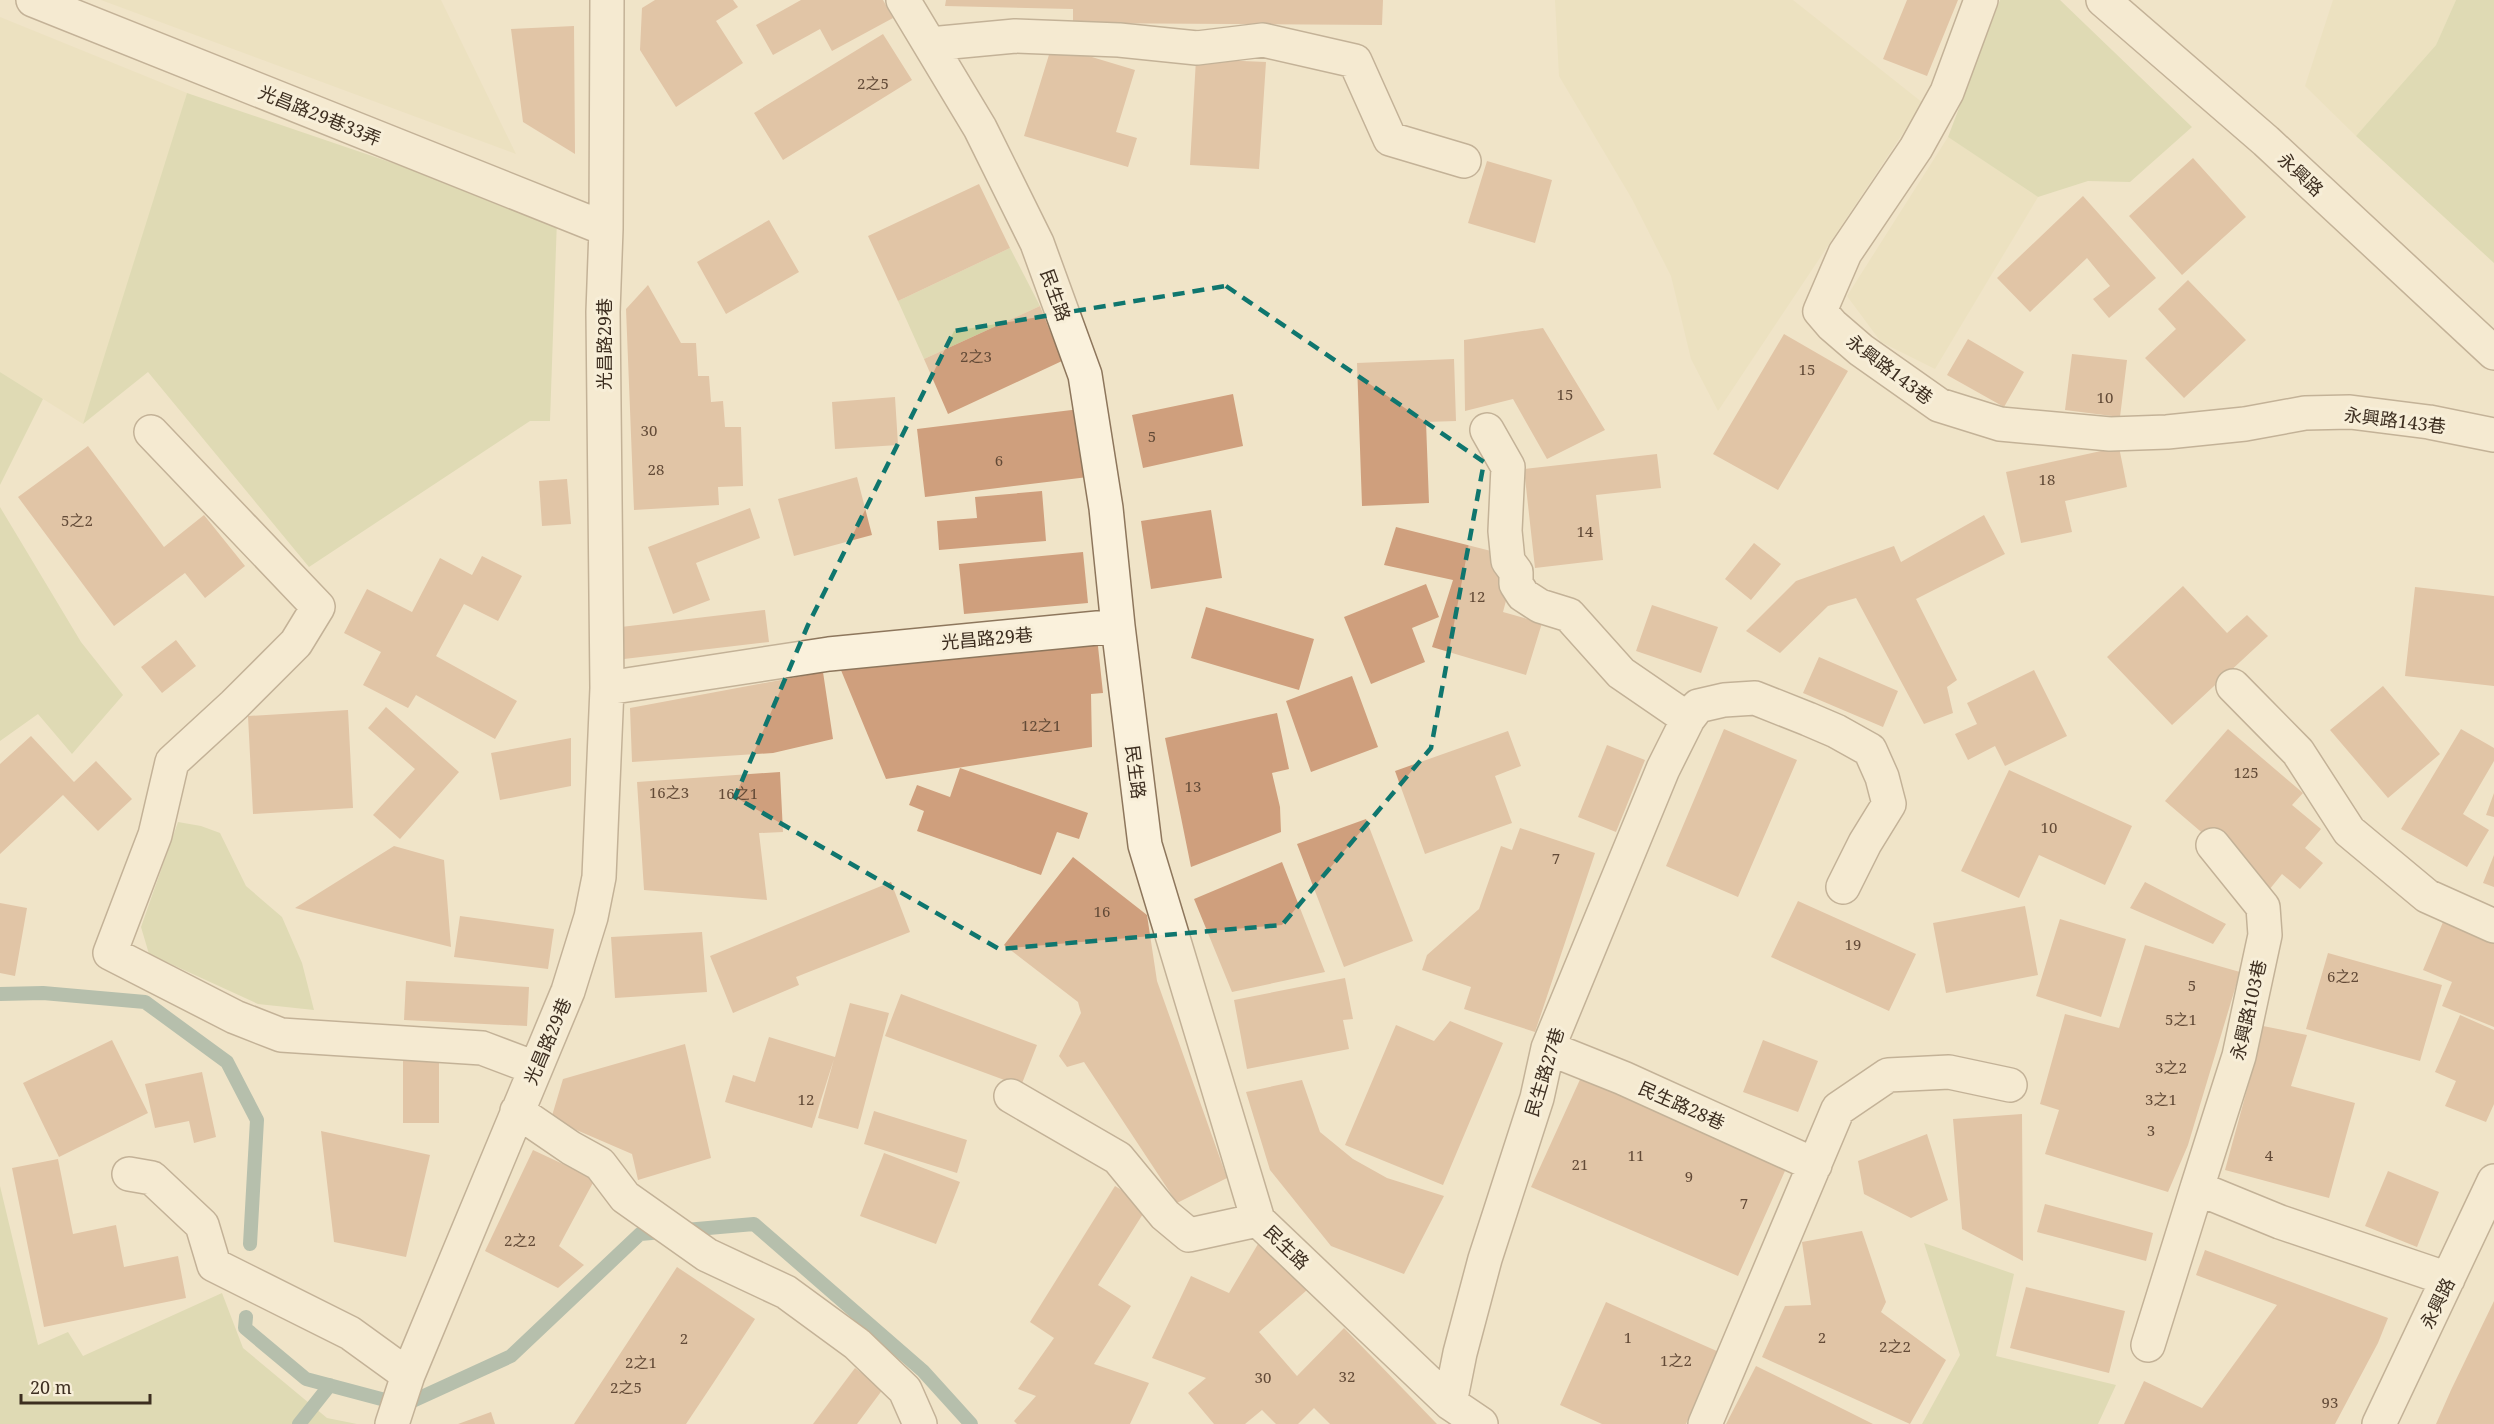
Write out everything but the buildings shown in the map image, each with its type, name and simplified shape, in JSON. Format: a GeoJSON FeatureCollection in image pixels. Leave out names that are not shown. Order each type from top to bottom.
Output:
{"type":"FeatureCollection","features":[{"type":"Feature","properties":{"kind":"street","name":"光昌路29巷33弄"},"geometry":{"type":"LineString","coordinates":[[33,0],[606,229]]}},
{"type":"Feature","properties":{"kind":"street","name":"光昌路29巷"},"geometry":{"type":"LineString","coordinates":[[392,1424],[408,1376],[568,991],[591,917],[599,877],[606,688],[603,312],[606,229],[607,0]]}},
{"type":"Feature","properties":{"kind":"street","name":"民生路"},"geometry":{"type":"LineString","coordinates":[[903,0],[980,128],[1037,243],[1085,375],[1106,508],[1145,845],[1258,1220],[1450,1403],[1481,1424]]}},
{"type":"Feature","properties":{"kind":"street","name":"永興路143巷"},"geometry":{"type":"LineString","coordinates":[[1981,0],[1947,92],[1916,148],[1845,253],[1820,310],[1832,325],[1861,350],[1939,405],[2000,424],[2110,434],[2167,432],[2245,424],[2305,413],[2350,412],[2430,422],[2494,435]]}},
{"type":"Feature","properties":{"kind":"street","name":"永興路"},"geometry":{"type":"LineString","coordinates":[[2103,0],[2266,141],[2494,353]]}},
{"type":"Feature","properties":{"kind":"street"},"geometry":{"type":"LineString","coordinates":[[930,44],[1015,36],[1119,40],[1197,48],[1263,40],[1354,61],[1390,139],[1464,161]]}},
{"type":"Feature","properties":{"kind":"street"},"geometry":{"type":"LineString","coordinates":[[1487,430],[1508,467],[1505,531],[1508,561],[1516,572],[1516,584],[1523,595],[1540,606],[1569,615],[1621,673],[1688,719]]}},
{"type":"Feature","properties":{"kind":"street"},"geometry":{"type":"LineString","coordinates":[[151,432],[318,606],[296,643],[234,705],[172,762],[155,835],[110,953],[235,1017],[281,1035],[482,1048],[535,1068]]}},
{"type":"Feature","properties":{"kind":"street","name":"光昌路29巷"},"geometry":{"type":"LineString","coordinates":[[606,688],[829,654],[1118,626]]}},
{"type":"Feature","properties":{"kind":"street"},"geometry":{"type":"LineString","coordinates":[[2233,686],[2298,752],[2349,831],[2427,896],[2494,926]]}},
{"type":"Feature","properties":{"kind":"street","name":"民生路27巷"},"geometry":{"type":"LineString","coordinates":[[1450,1403],[1460,1353],[1485,1258],[1537,1098],[1548,1048],[1663,769],[1688,719],[1698,706],[1724,700],[1755,698],[1836,731],[1870,750],[1882,777],[1889,804],[1865,843],[1843,887]]}},
{"type":"Feature","properties":{"kind":"street","name":"永興路103巷"},"geometry":{"type":"LineString","coordinates":[[2148,1346],[2239,1056],[2265,934],[2263,907],[2213,845]]}},
{"type":"Feature","properties":{"kind":"street","name":"民生路28巷"},"geometry":{"type":"LineString","coordinates":[[1548,1048],[1623,1078],[1815,1165]]}},
{"type":"Feature","properties":{"kind":"street"},"geometry":{"type":"LineString","coordinates":[[1705,1424],[1838,1109],[1888,1075],[1949,1072],[2010,1085]]}},
{"type":"Feature","properties":{"kind":"street"},"geometry":{"type":"LineString","coordinates":[[1011,1096],[1118,1158],[1165,1215],[1189,1235],[1258,1220]]}},
{"type":"Feature","properties":{"kind":"street"},"geometry":{"type":"LineString","coordinates":[[517,1111],[571,1148],[600,1164],[626,1197],[707,1255],[786,1292],[857,1344],[905,1390],[920,1424]]}},
{"type":"Feature","properties":{"kind":"street"},"geometry":{"type":"LineString","coordinates":[[129,1173],[152,1178],[202,1225],[214,1265],[350,1333],[408,1376]]}},
{"type":"Feature","properties":{"kind":"street","name":"永興路"},"geometry":{"type":"LineString","coordinates":[[2379,1424],[2494,1181]]}},
{"type":"Feature","properties":{"kind":"street"},"geometry":{"type":"LineString","coordinates":[[2197,1188],[2280,1222],[2448,1279]]}},
{"type":"Feature","properties":{"kind":"highlighted area"},"geometry":{"type":"Polygon","coordinates":[[[1226,286],[1484,462],[1431,748],[1282,925],[999,949],[735,797],[808,625],[954,331],[1226,286]]]}},
{"type":"Feature","properties":{"kind":"shaded area"},"geometry":{"type":"Polygon","coordinates":[[[101,0],[441,0],[516,154],[101,0]]]}},
{"type":"Feature","properties":{"kind":"shaded area"},"geometry":{"type":"Polygon","coordinates":[[[1555,0],[1793,0],[1923,103],[1718,411],[1691,359],[1671,276],[1632,199],[1559,76],[1555,0]]]}},
{"type":"Feature","properties":{"kind":"shaded area"},"geometry":{"type":"Polygon","coordinates":[[[2333,0],[2456,0],[2436,45],[2356,136],[2305,86],[2333,0]]]}},
{"type":"Feature","properties":{"kind":"shaded area"},"geometry":{"type":"Polygon","coordinates":[[[0,17],[187,93],[143,244],[83,424],[0,372],[0,17]]]}},
{"type":"Feature","properties":{"kind":"shaded area"},"geometry":{"type":"Polygon","coordinates":[[[1948,137],[2038,197],[1935,369],[1881,342],[1847,296],[1948,137]]]}},
{"type":"Feature","properties":{"kind":"green space"},"geometry":{"type":"Polygon","coordinates":[[[2000,0],[2060,0],[2192,127],[2130,182],[2088,181],[2038,197],[1948,137],[2000,0]]]}},
{"type":"Feature","properties":{"kind":"green space"},"geometry":{"type":"Polygon","coordinates":[[[2456,0],[2494,0],[2494,263],[2356,136],[2436,45],[2456,0]]]}},
{"type":"Feature","properties":{"kind":"green space"},"geometry":{"type":"Polygon","coordinates":[[[187,93],[557,219],[550,421],[530,421],[309,567],[148,372],[83,424],[187,93]]]}},
{"type":"Feature","properties":{"kind":"green space"},"geometry":{"type":"Polygon","coordinates":[[[1010,248],[1040,306],[924,359],[898,301],[1010,248]]]}},
{"type":"Feature","properties":{"kind":"green space"},"geometry":{"type":"Polygon","coordinates":[[[0,372],[43,399],[0,485],[0,372]]]}},
{"type":"Feature","properties":{"kind":"green space"},"geometry":{"type":"Polygon","coordinates":[[[0,507],[81,642],[123,695],[72,754],[38,714],[0,741],[0,507]]]}},
{"type":"Feature","properties":{"kind":"green space"},"geometry":{"type":"Polygon","coordinates":[[[178,822],[201,826],[220,833],[246,886],[282,917],[302,963],[314,1010],[258,1004],[149,954],[141,927],[178,822]]]}},
{"type":"Feature","properties":{"kind":"green space"},"geometry":{"type":"Polygon","coordinates":[[[0,1186],[38,1345],[68,1332],[83,1356],[222,1293],[243,1348],[327,1418],[357,1424],[0,1424],[0,1186]]]}},
{"type":"Feature","properties":{"kind":"green space"},"geometry":{"type":"Polygon","coordinates":[[[1924,1243],[2014,1274],[1996,1356],[2116,1385],[2098,1424],[1922,1424],[1960,1355],[1924,1243]]]}},
{"type":"Feature","properties":{"kind":"waterway"},"geometry":{"type":"LineString","coordinates":[[0,994],[43,993],[145,1002],[227,1062],[257,1120],[250,1244]]}},
{"type":"Feature","properties":{"kind":"waterway"},"geometry":{"type":"LineString","coordinates":[[246,1317],[245,1328],[306,1379],[404,1405],[511,1356],[640,1234],[754,1224],[923,1371],[971,1424]]}},
{"type":"Feature","properties":{"kind":"waterway"},"geometry":{"type":"LineString","coordinates":[[299,1424],[330,1385]]}}]}
